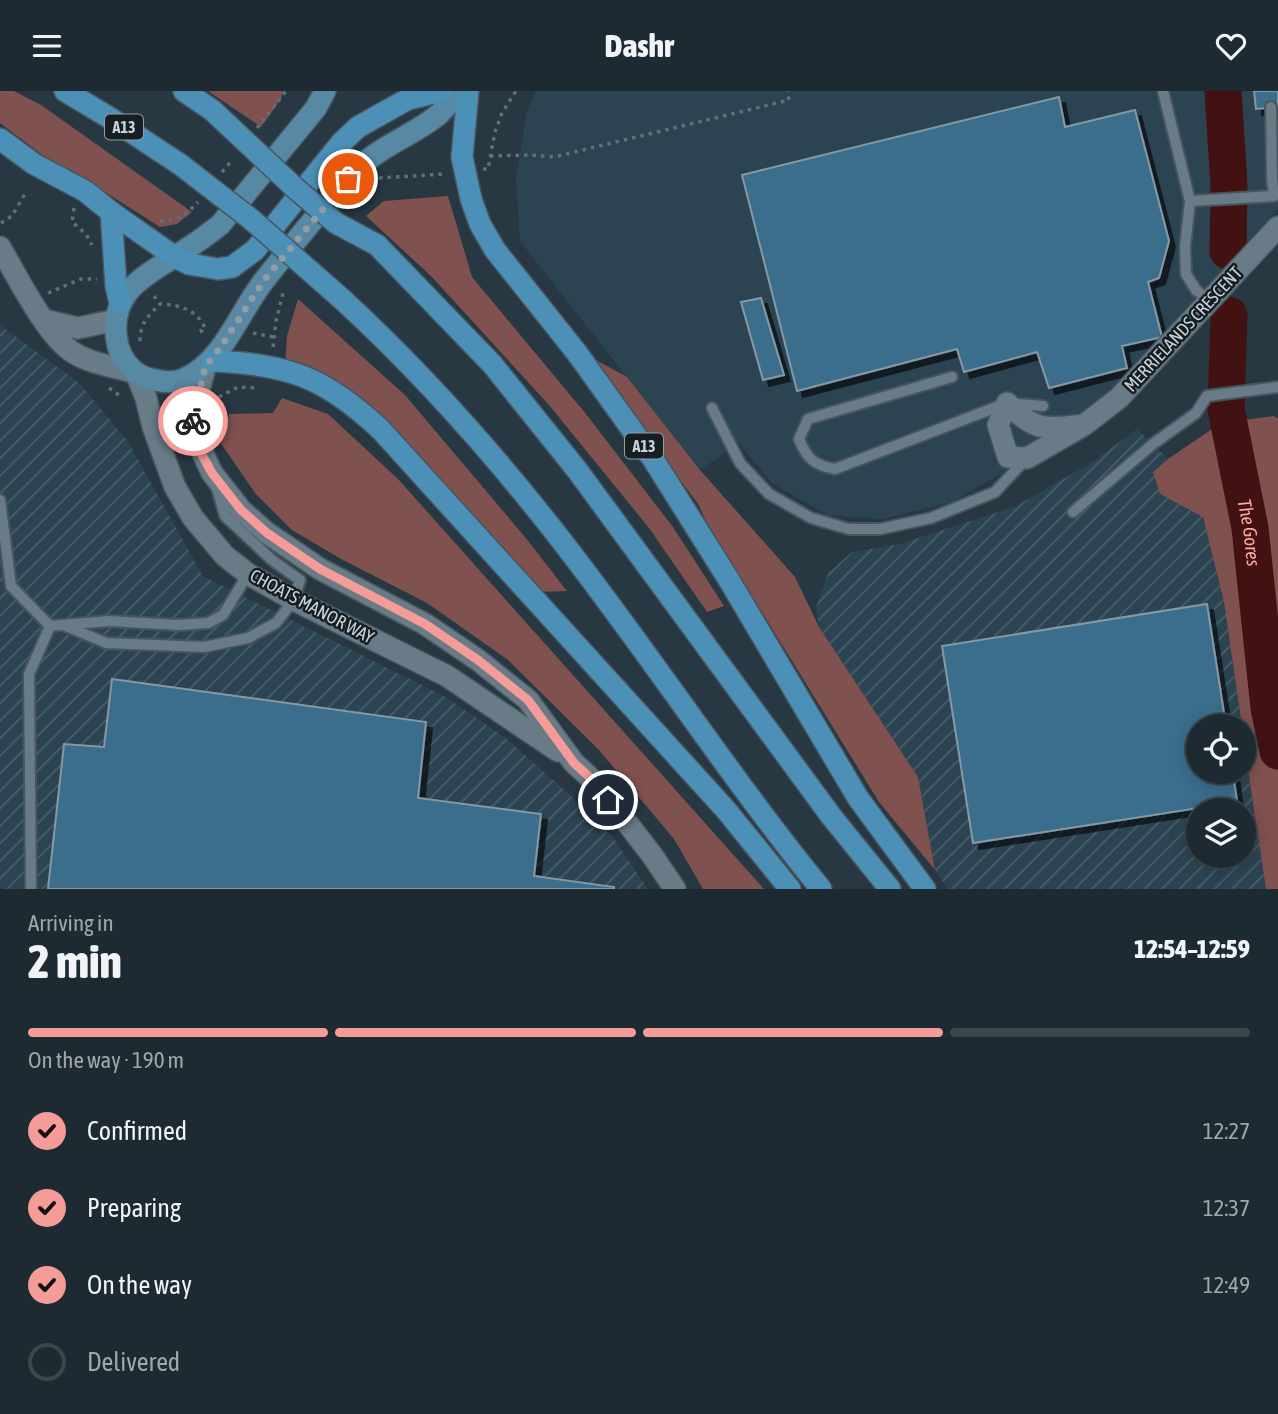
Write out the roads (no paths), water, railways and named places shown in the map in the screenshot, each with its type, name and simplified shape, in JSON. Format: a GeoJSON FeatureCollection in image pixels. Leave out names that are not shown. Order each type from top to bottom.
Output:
{"type":"FeatureCollection","features":[{"type":"Feature","properties":{"kind":"highway","name":"A13"},"geometry":{"type":"LineString","coordinates":[[65,91],[181,165],[252,220],[343,300],[446,403],[561,539],[821,889]]}},
{"type":"Feature","properties":{"kind":"highway"},"geometry":{"type":"LineString","coordinates":[[184,91],[212,110],[336,223],[377,244],[492,364],[577,470],[831,816],[890,889]]}},
{"type":"Feature","properties":{"kind":"highway"},"geometry":{"type":"LineString","coordinates":[[0,139],[34,164],[85,191],[175,257],[189,264],[218,269],[232,267],[244,260],[341,143],[358,127],[401,102],[442,91]]}},
{"type":"Feature","properties":{"kind":"highway","name":"A13"},"geometry":{"type":"LineString","coordinates":[[468,91],[462,157],[480,224],[495,250],[577,353],[653,459],[729,580],[858,798],[925,889]]}},
{"type":"Feature","properties":{"kind":"highway"},"geometry":{"type":"LineString","coordinates":[[111,212],[118,311]]}},
{"type":"Feature","properties":{"kind":"highway"},"geometry":{"type":"LineString","coordinates":[[208,358],[257,363],[291,371],[332,390],[359,409],[613,684],[726,810],[790,889]]}},
{"type":"Feature","properties":{"kind":"main road"},"geometry":{"type":"LineString","coordinates":[[325,91],[316,108],[220,225],[136,282],[118,311],[119,352],[136,373],[160,381],[181,381],[208,358],[265,279],[348,179],[380,149],[435,117],[445,109],[458,91]]}},
{"type":"Feature","properties":{"kind":"street","name":"MERRIELANDS CRESCENT"},"geometry":{"type":"LineString","coordinates":[[1027,458],[1084,425],[1119,398],[1278,227]]}},
{"type":"Feature","properties":{"kind":"street"},"geometry":{"type":"LineString","coordinates":[[0,247],[60,342],[75,354],[136,373]]}},
{"type":"Feature","properties":{"kind":"street"},"geometry":{"type":"LineString","coordinates":[[44,320],[78,328],[118,311]]}},
{"type":"Feature","properties":{"kind":"street","name":"CHOATS MANOR WAY"},"geometry":{"type":"LineString","coordinates":[[208,358],[192,418],[193,432],[197,446],[212,473],[241,510],[267,533],[320,569],[425,624],[478,660],[528,700],[574,763]]}},
{"type":"Feature","properties":{"kind":"street","name":"CHOATS MANOR WAY"},"geometry":{"type":"LineString","coordinates":[[136,373],[175,487],[193,518],[225,556],[248,574],[294,600],[447,676],[574,763],[597,784],[675,889]]}},
{"type":"Feature","properties":{"kind":"street"},"geometry":{"type":"LineString","coordinates":[[1027,458],[1008,457],[998,425],[1007,403],[1024,421],[1048,429],[1084,425]]}},
{"type":"Feature","properties":{"kind":"lane"},"geometry":{"type":"LineString","coordinates":[[1163,91],[1190,201],[1185,247],[1186,274],[1196,291],[1208,300]]}},
{"type":"Feature","properties":{"kind":"lane"},"geometry":{"type":"LineString","coordinates":[[1190,201],[1276,194],[1272,179],[1271,107]]}},
{"type":"Feature","properties":{"kind":"lane"},"geometry":{"type":"LineString","coordinates":[[952,377],[808,419],[799,439],[805,455],[821,466],[835,469],[1007,403],[1043,406]]}},
{"type":"Feature","properties":{"kind":"lane"},"geometry":{"type":"LineString","coordinates":[[1073,512],[1153,444],[1196,413],[1207,396],[1278,387]]}},
{"type":"Feature","properties":{"kind":"lane"},"geometry":{"type":"LineString","coordinates":[[712,408],[740,463],[769,493],[811,518],[849,529],[880,529],[931,517],[995,492],[1027,458]]}},
{"type":"Feature","properties":{"kind":"lane"},"geometry":{"type":"LineString","coordinates":[[66,626],[106,643],[204,647],[248,638],[276,623],[294,600],[300,580],[272,560],[225,516],[212,473]]}},
{"type":"Feature","properties":{"kind":"lane"},"geometry":{"type":"LineString","coordinates":[[0,500],[11,586],[50,626],[109,621],[178,625],[208,623],[223,615],[248,574]]}},
{"type":"Feature","properties":{"kind":"lane"},"geometry":{"type":"LineString","coordinates":[[30,889],[29,674],[50,626]]}},
{"type":"Feature","properties":{"kind":"waterway","name":"The Gores"},"geometry":{"type":"LineString","coordinates":[[1223,91],[1229,186],[1228,251]]}},
{"type":"Feature","properties":{"kind":"waterway","name":"The Gores"},"geometry":{"type":"LineString","coordinates":[[1229,315],[1226,409],[1250,528],[1269,708],[1278,751]]}}]}
